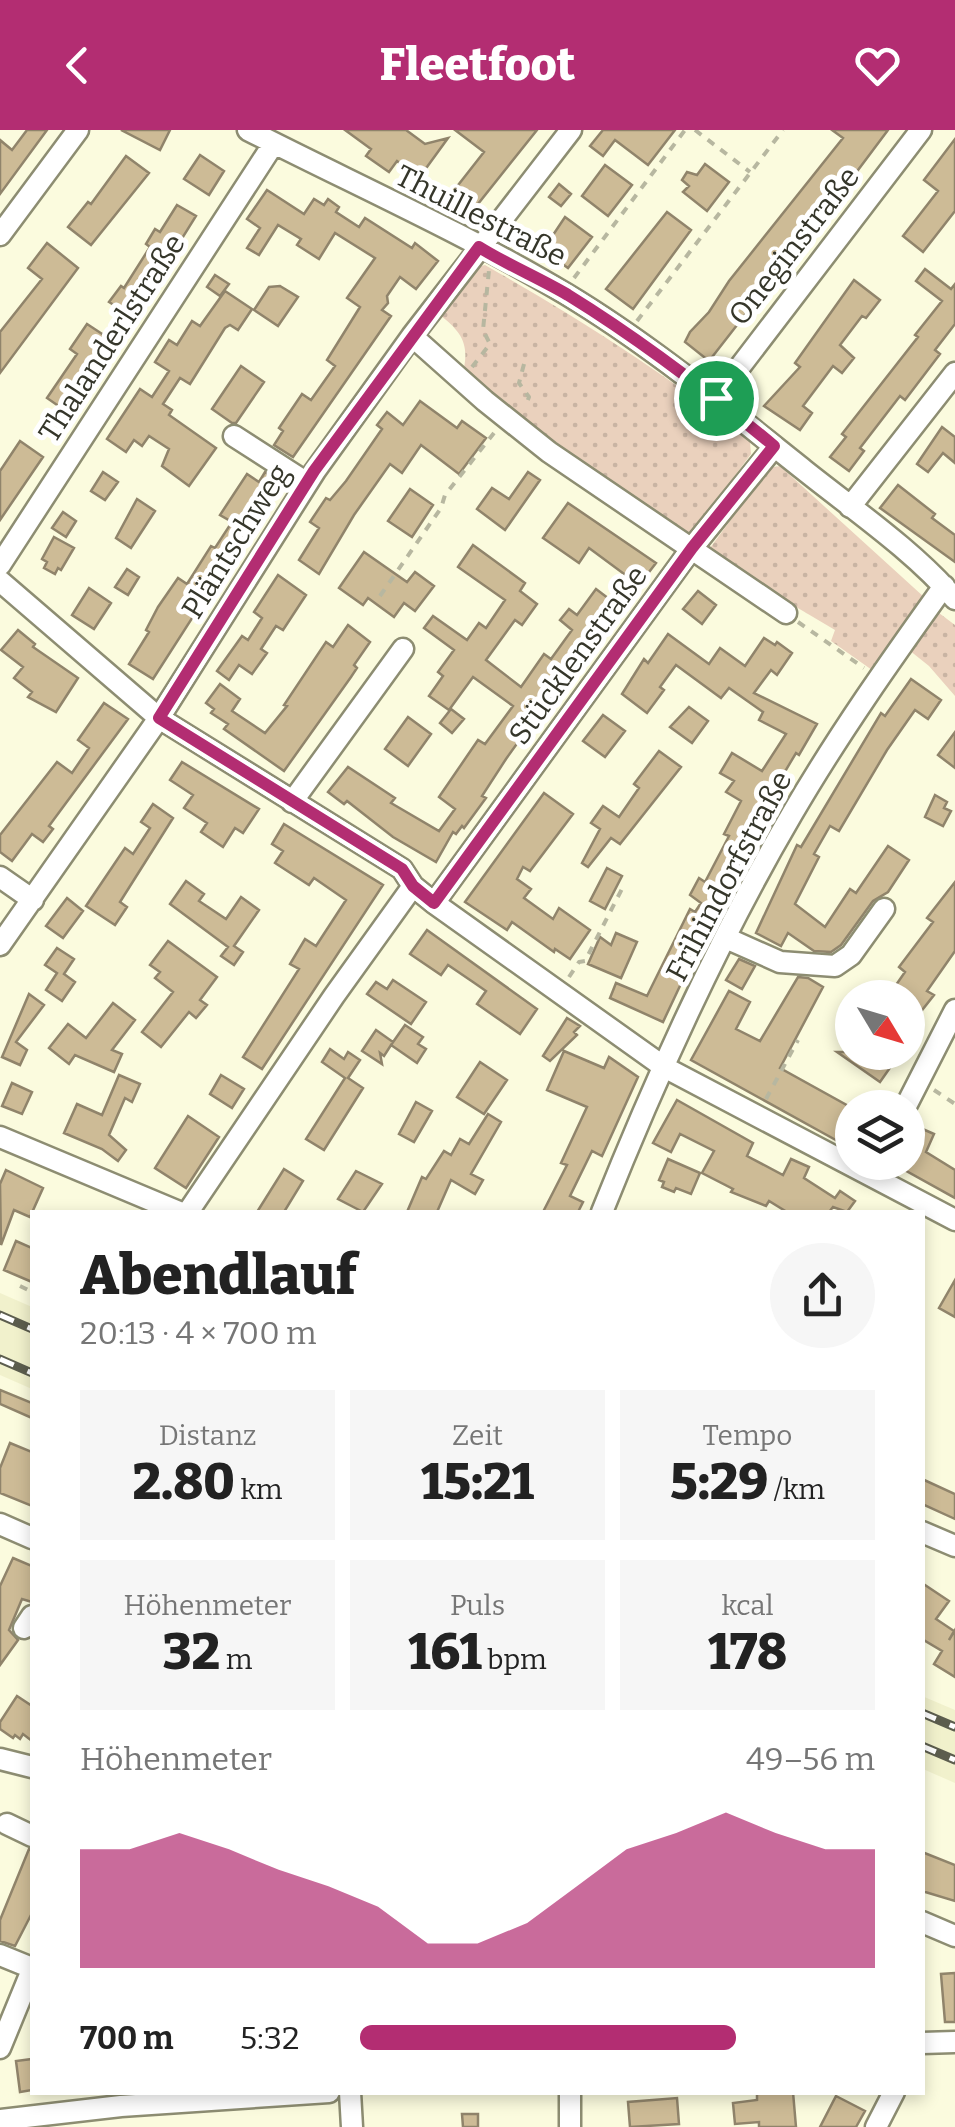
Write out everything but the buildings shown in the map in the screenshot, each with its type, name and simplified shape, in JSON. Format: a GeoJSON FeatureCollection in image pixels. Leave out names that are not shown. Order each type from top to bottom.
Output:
{"type":"FeatureCollection","features":[{"type":"Feature","properties":{"kind":"street"},"geometry":{"type":"LineString","coordinates":[[0,235],[78,130]]}},
{"type":"Feature","properties":{"kind":"street","name":"Pläntschweg"},"geometry":{"type":"LineString","coordinates":[[0,944],[159,718],[307,484],[412,336],[486,252],[571,130]]}},
{"type":"Feature","properties":{"kind":"street","name":"Oneginstraße"},"geometry":{"type":"LineString","coordinates":[[716,398],[921,130]]}},
{"type":"Feature","properties":{"kind":"street","name":"Thuillestraße"},"geometry":{"type":"LineString","coordinates":[[262,135],[564,293],[628,334],[716,398],[949,592]]}},
{"type":"Feature","properties":{"kind":"street","name":"Thalanderlstraße"},"geometry":{"type":"LineString","coordinates":[[0,566],[262,135]]}},
{"type":"Feature","properties":{"kind":"street"},"geometry":{"type":"LineString","coordinates":[[412,336],[550,452],[786,614]]}},
{"type":"Feature","properties":{"kind":"street"},"geometry":{"type":"LineString","coordinates":[[850,506],[955,373]]}},
{"type":"Feature","properties":{"kind":"street"},"geometry":{"type":"LineString","coordinates":[[234,436],[307,484]]}},
{"type":"Feature","properties":{"kind":"street","name":"Stücklenstraße"},"geometry":{"type":"LineString","coordinates":[[434,903],[692,548],[774,446]]}},
{"type":"Feature","properties":{"kind":"street"},"geometry":{"type":"LineString","coordinates":[[0,581],[159,718],[402,869],[413,886],[434,903],[664,1067],[756,1117],[835,1152]]}},
{"type":"Feature","properties":{"kind":"street","name":"Frihindorfstraße"},"geometry":{"type":"LineString","coordinates":[[603,1210],[664,1067],[792,814],[878,678],[949,592]]}},
{"type":"Feature","properties":{"kind":"street"},"geometry":{"type":"LineString","coordinates":[[292,802],[403,649]]}},
{"type":"Feature","properties":{"kind":"street"},"geometry":{"type":"LineString","coordinates":[[0,878],[33,900]]}},
{"type":"Feature","properties":{"kind":"street"},"geometry":{"type":"LineString","coordinates":[[189,1210],[413,886]]}},
{"type":"Feature","properties":{"kind":"street"},"geometry":{"type":"LineString","coordinates":[[726,938],[780,962],[835,966],[851,955],[884,910]]}},
{"type":"Feature","properties":{"kind":"street"},"geometry":{"type":"LineString","coordinates":[[913,1090],[955,1010]]}},
{"type":"Feature","properties":{"kind":"street"},"geometry":{"type":"LineString","coordinates":[[0,1137],[174,1210]]}},
{"type":"Feature","properties":{"kind":"street"},"geometry":{"type":"LineString","coordinates":[[894,1180],[955,1220]]}},
{"type":"Feature","properties":{"kind":"street"},"geometry":{"type":"LineString","coordinates":[[0,1524],[30,1537]]}},
{"type":"Feature","properties":{"kind":"street"},"geometry":{"type":"LineString","coordinates":[[925,1533],[955,1546]]}},
{"type":"Feature","properties":{"kind":"street"},"geometry":{"type":"LineString","coordinates":[[0,1760],[30,1767]]}},
{"type":"Feature","properties":{"kind":"street"},"geometry":{"type":"LineString","coordinates":[[7,1824],[30,1835]]}},
{"type":"Feature","properties":{"kind":"street"},"geometry":{"type":"LineString","coordinates":[[925,1923],[955,1936]]}},
{"type":"Feature","properties":{"kind":"street"},"geometry":{"type":"LineString","coordinates":[[0,1955],[30,1968]]}},
{"type":"Feature","properties":{"kind":"street"},"geometry":{"type":"LineString","coordinates":[[0,2048],[30,1974]]}},
{"type":"Feature","properties":{"kind":"street"},"geometry":{"type":"LineString","coordinates":[[925,2043],[955,2042]]}},
{"type":"Feature","properties":{"kind":"street"},"geometry":{"type":"LineString","coordinates":[[0,2120],[121,2106],[284,2095]]}},
{"type":"Feature","properties":{"kind":"street"},"geometry":{"type":"LineString","coordinates":[[350,2095],[352,2127]]}},
{"type":"Feature","properties":{"kind":"street"},"geometry":{"type":"LineString","coordinates":[[570,2095],[570,2127]]}},
{"type":"Feature","properties":{"kind":"street"},"geometry":{"type":"LineString","coordinates":[[876,2127],[892,2095]]}},
{"type":"Feature","properties":{"kind":"path"},"geometry":{"type":"LineString","coordinates":[[564,293],[685,130]]}},
{"type":"Feature","properties":{"kind":"path"},"geometry":{"type":"LineString","coordinates":[[695,130],[750,172]]}},
{"type":"Feature","properties":{"kind":"path"},"geometry":{"type":"LineString","coordinates":[[628,334],[784,130]]}},
{"type":"Feature","properties":{"kind":"path"},"geometry":{"type":"LineString","coordinates":[[456,376],[477,364],[490,344],[483,330],[486,252]]}},
{"type":"Feature","properties":{"kind":"path"},"geometry":{"type":"LineString","coordinates":[[380,596],[445,495],[530,398],[519,383],[524,364]]}},
{"type":"Feature","properties":{"kind":"path"},"geometry":{"type":"LineString","coordinates":[[786,614],[878,678]]}},
{"type":"Feature","properties":{"kind":"path"},"geometry":{"type":"LineString","coordinates":[[560,995],[575,966],[585,961],[626,882]]}},
{"type":"Feature","properties":{"kind":"path"},"geometry":{"type":"LineString","coordinates":[[756,1117],[798,1040]]}},
{"type":"Feature","properties":{"kind":"path"},"geometry":{"type":"LineString","coordinates":[[918,1079],[955,1104]]}},
{"type":"Feature","properties":{"kind":"path"},"geometry":{"type":"LineString","coordinates":[[20,1286],[30,1291]]}},
{"type":"Feature","properties":{"kind":"shaded area"},"geometry":{"type":"Polygon","coordinates":[[[485,265],[622,348],[750,442],[751,454],[693,532],[685,533],[570,456],[464,368],[461,338],[440,315],[478,267],[485,265]]]}},
{"type":"Feature","properties":{"kind":"shaded area"},"geometry":{"type":"Polygon","coordinates":[[[780,466],[924,597],[872,670],[831,641],[835,630],[715,559],[710,548],[769,468],[780,466]]]}},
{"type":"Feature","properties":{"kind":"shaded area"},"geometry":{"type":"Polygon","coordinates":[[[935,610],[955,625],[955,696],[909,650],[935,610]]]}},
{"type":"Feature","properties":{"kind":"shaded area"},"geometry":{"type":"Polygon","coordinates":[[[0,1293],[30,1306],[30,1388],[0,1375],[0,1293]]]}},
{"type":"Feature","properties":{"kind":"shaded area"},"geometry":{"type":"Polygon","coordinates":[[[925,1697],[955,1710],[955,1783],[925,1770],[925,1697]]]}},
{"type":"Feature","properties":{"kind":"railway"},"geometry":{"type":"LineString","coordinates":[[0,1315],[30,1328]]}},
{"type":"Feature","properties":{"kind":"railway"},"geometry":{"type":"LineString","coordinates":[[0,1359],[30,1372]]}},
{"type":"Feature","properties":{"kind":"railway"},"geometry":{"type":"LineString","coordinates":[[925,1714],[955,1727]]}},
{"type":"Feature","properties":{"kind":"railway"},"geometry":{"type":"LineString","coordinates":[[925,1747],[955,1760]]}},
{"type":"Feature","properties":{"kind":"route"},"geometry":{"type":"LineString","coordinates":[[479,247],[564,293],[716,398],[774,446],[692,548],[434,903],[413,886],[402,869],[159,718],[314,471],[479,247]]}}]}
